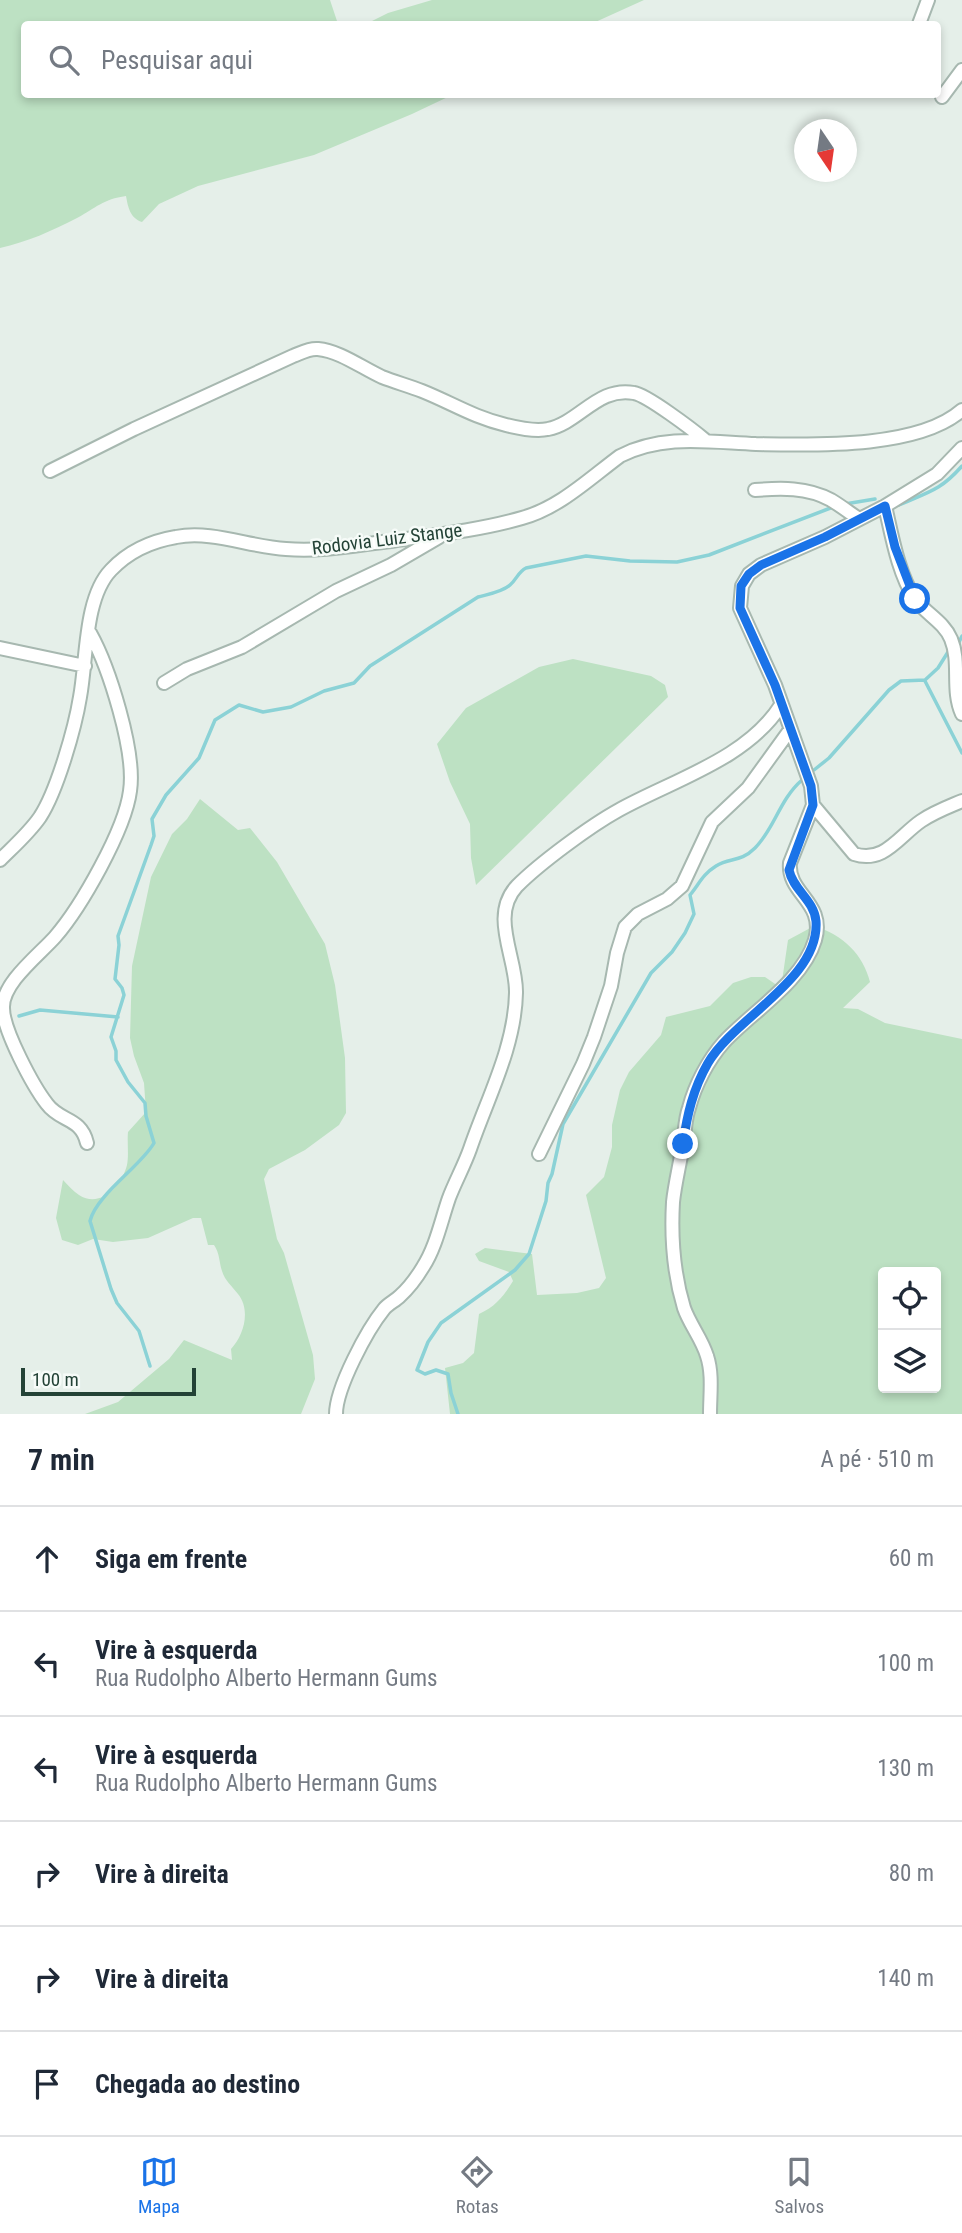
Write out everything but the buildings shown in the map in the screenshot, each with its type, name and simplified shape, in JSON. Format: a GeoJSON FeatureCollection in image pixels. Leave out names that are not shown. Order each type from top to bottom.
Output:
{"type":"FeatureCollection","features":[{"type":"Feature","properties":{"kind":"street"},"geometry":{"type":"LineString","coordinates":[[920,21],[928,0]]}},
{"type":"Feature","properties":{"kind":"street"},"geometry":{"type":"LineString","coordinates":[[943,97],[962,70]]}},
{"type":"Feature","properties":{"kind":"street"},"geometry":{"type":"LineString","coordinates":[[50,471],[293,356],[318,349],[423,391],[459,410],[509,426],[546,430],[566,422],[591,403],[611,395],[636,393],[705,440]]}},
{"type":"Feature","properties":{"kind":"street","name":"Rodovia Luiz Stange"},"geometry":{"type":"LineString","coordinates":[[0,860],[40,816],[52,791],[72,732],[92,611],[100,585],[120,563],[152,543],[178,536],[198,535],[285,549],[310,550],[445,533],[523,518],[542,511],[633,449],[668,441],[793,443],[892,439],[937,427],[962,410]]}},
{"type":"Feature","properties":{"kind":"street"},"geometry":{"type":"LineString","coordinates":[[710,1414],[711,1377],[708,1356],[685,1311],[677,1278],[673,1238],[673,1201],[688,1108],[709,1062],[722,1044],[806,961],[816,938],[813,908],[791,878],[789,870],[813,805],[811,786],[775,685],[740,608],[741,586],[749,574],[761,565],[885,506],[937,474],[962,448]]}},
{"type":"Feature","properties":{"kind":"street"},"geometry":{"type":"LineString","coordinates":[[755,489],[806,491],[831,500],[859,519]]}},
{"type":"Feature","properties":{"kind":"street"},"geometry":{"type":"LineString","coordinates":[[885,506],[895,547],[915,599],[946,630],[952,641],[955,652],[956,695],[962,714]]}},
{"type":"Feature","properties":{"kind":"street"},"geometry":{"type":"LineString","coordinates":[[164,683],[187,669],[242,647],[336,591],[391,565],[445,533]]}},
{"type":"Feature","properties":{"kind":"street"},"geometry":{"type":"LineString","coordinates":[[87,1143],[81,1128],[47,1104],[7,1031],[2,1010],[12,983],[57,934],[81,900],[116,835],[130,793],[129,762],[111,681],[102,655],[90,633]]}},
{"type":"Feature","properties":{"kind":"street"},"geometry":{"type":"LineString","coordinates":[[0,648],[85,666]]}},
{"type":"Feature","properties":{"kind":"street"},"geometry":{"type":"LineString","coordinates":[[336,1414],[346,1374],[375,1321],[386,1307],[402,1295],[425,1265],[498,1074],[509,1033],[516,990],[504,921],[504,909],[509,898],[527,877],[616,811],[707,765],[746,741],[781,705]]}},
{"type":"Feature","properties":{"kind":"street"},"geometry":{"type":"LineString","coordinates":[[539,1154],[594,1037],[611,986],[625,927],[638,914],[676,893],[682,886],[712,822],[748,788],[790,730]]}},
{"type":"Feature","properties":{"kind":"street"},"geometry":{"type":"LineString","coordinates":[[813,805],[854,854],[872,857],[882,853],[919,822],[962,801]]}},
{"type":"Feature","properties":{"kind":"green space"},"geometry":{"type":"Polygon","coordinates":[[[0,0],[330,0],[337,21],[21,21],[21,98],[446,98],[314,155],[198,186],[159,204],[142,222],[132,215],[126,196],[118,197],[49,232],[0,248],[0,0]]]}},
{"type":"Feature","properties":{"kind":"green space"},"geometry":{"type":"Polygon","coordinates":[[[432,0],[644,0],[598,21],[372,21],[388,13],[432,0]]]}},
{"type":"Feature","properties":{"kind":"green space"},"geometry":{"type":"Polygon","coordinates":[[[573,659],[651,676],[665,685],[668,697],[476,885],[471,858],[470,824],[450,782],[437,744],[466,708],[539,667],[573,659]]]}},
{"type":"Feature","properties":{"kind":"green space"},"geometry":{"type":"Polygon","coordinates":[[[200,799],[238,830],[250,828],[277,862],[325,944],[335,985],[345,1058],[346,1113],[339,1125],[305,1150],[269,1169],[264,1179],[277,1239],[284,1253],[313,1355],[315,1379],[301,1414],[85,1414],[118,1402],[169,1359],[184,1340],[232,1360],[231,1349],[244,1322],[242,1300],[223,1275],[214,1245],[208,1245],[201,1218],[193,1218],[148,1238],[113,1242],[93,1239],[78,1245],[62,1240],[56,1218],[63,1180],[87,1199],[103,1197],[115,1187],[127,1165],[128,1132],[146,1112],[144,1083],[130,1038],[132,966],[151,877],[172,834],[187,819],[200,799]]]}},
{"type":"Feature","properties":{"kind":"green space"},"geometry":{"type":"Polygon","coordinates":[[[814,926],[843,940],[857,954],[867,972],[870,982],[843,1008],[858,1009],[885,1023],[962,1039],[962,1414],[450,1414],[445,1368],[463,1363],[474,1353],[479,1314],[499,1301],[513,1281],[509,1272],[479,1261],[475,1254],[485,1248],[532,1254],[537,1295],[577,1293],[599,1288],[606,1278],[586,1195],[604,1177],[612,1147],[612,1125],[620,1090],[629,1072],[661,1035],[666,1017],[710,1006],[733,983],[751,977],[765,977],[781,988],[788,940],[814,926]]]}},
{"type":"Feature","properties":{"kind":"waterway"},"geometry":{"type":"LineString","coordinates":[[899,505],[940,486],[962,466]]}},
{"type":"Feature","properties":{"kind":"waterway"},"geometry":{"type":"LineString","coordinates":[[845,504],[875,499]]}},
{"type":"Feature","properties":{"kind":"waterway"},"geometry":{"type":"LineString","coordinates":[[150,1366],[139,1331],[117,1303],[111,1289],[90,1221],[109,1191],[154,1143],[145,1103],[128,1082],[116,1060],[111,1037],[124,995],[115,979],[118,936],[154,836],[152,819],[166,795],[199,758],[215,720],[239,705],[263,712],[291,707],[324,691],[354,683],[370,666],[478,597],[507,587],[526,568],[586,556],[677,562],[709,555],[833,507]]}},
{"type":"Feature","properties":{"kind":"waterway"},"geometry":{"type":"LineString","coordinates":[[959,642],[962,636]]}},
{"type":"Feature","properties":{"kind":"waterway"},"geometry":{"type":"LineString","coordinates":[[814,770],[829,758],[889,690],[901,681],[925,680],[938,668],[948,652]]}},
{"type":"Feature","properties":{"kind":"waterway"},"geometry":{"type":"LineString","coordinates":[[925,681],[962,753]]}},
{"type":"Feature","properties":{"kind":"waterway"},"geometry":{"type":"LineString","coordinates":[[458,1414],[448,1374],[436,1370],[425,1374],[417,1370],[428,1342],[441,1323],[515,1270],[529,1254],[546,1201],[563,1124],[651,973],[672,952],[685,933],[694,914],[690,895],[712,869],[721,863],[745,856],[755,848],[768,832],[788,796],[802,780]]}},
{"type":"Feature","properties":{"kind":"waterway"},"geometry":{"type":"LineString","coordinates":[[19,1016],[40,1010],[118,1017]]}},
{"type":"Feature","properties":{"kind":"route"},"geometry":{"type":"LineString","coordinates":[[683,1144],[688,1108],[709,1062],[722,1044],[806,961],[816,938],[813,908],[791,878],[789,870],[813,805],[811,786],[775,685],[740,608],[741,586],[749,574],[761,565],[825,537],[885,506],[904,575],[915,599]]}}]}
